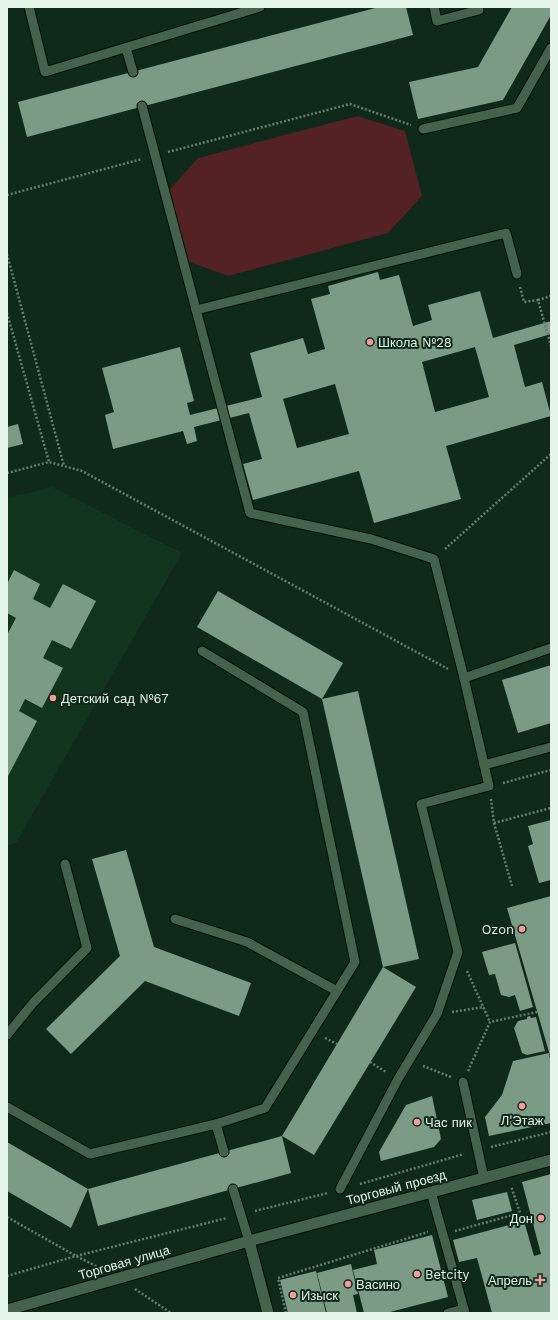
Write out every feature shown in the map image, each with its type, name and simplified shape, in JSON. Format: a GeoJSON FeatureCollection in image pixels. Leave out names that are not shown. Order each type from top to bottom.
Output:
{"type":"FeatureCollection","features":[{"type":"Feature","properties":{"kind":"street","name":"Торговый проезд"},"geometry":{"type":"LineString","coordinates":[[249,1241],[551,1160]]}},
{"type":"Feature","properties":{"kind":"street","name":"Торговая улица"},"geometry":{"type":"LineString","coordinates":[[7,1310],[249,1241]]}},
{"type":"Feature","properties":{"kind":"street"},"geometry":{"type":"LineString","coordinates":[[249,1241],[268,1313]]}},
{"type":"Feature","properties":{"kind":"lane"},"geometry":{"type":"LineString","coordinates":[[29,7],[44,72],[126,48],[233,11],[260,7]]}},
{"type":"Feature","properties":{"kind":"lane"},"geometry":{"type":"LineString","coordinates":[[434,7],[437,21],[479,10]]}},
{"type":"Feature","properties":{"kind":"lane"},"geometry":{"type":"LineString","coordinates":[[126,48],[133,72]]}},
{"type":"Feature","properties":{"kind":"lane"},"geometry":{"type":"LineString","coordinates":[[423,129],[517,108],[551,48]]}},
{"type":"Feature","properties":{"kind":"lane"},"geometry":{"type":"LineString","coordinates":[[142,106],[250,513],[371,538],[434,559],[490,786],[421,804],[458,952],[437,1014],[398,1079],[340,1190]]}},
{"type":"Feature","properties":{"kind":"lane"},"geometry":{"type":"LineString","coordinates":[[196,310],[506,232],[517,274]]}},
{"type":"Feature","properties":{"kind":"lane"},"geometry":{"type":"LineString","coordinates":[[464,678],[551,648]]}},
{"type":"Feature","properties":{"kind":"lane"},"geometry":{"type":"LineString","coordinates":[[7,1107],[90,1154],[216,1124],[265,1108],[355,962],[303,712],[202,651]]}},
{"type":"Feature","properties":{"kind":"lane"},"geometry":{"type":"LineString","coordinates":[[484,765],[551,747]]}},
{"type":"Feature","properties":{"kind":"lane"},"geometry":{"type":"LineString","coordinates":[[7,1035],[33,1003],[87,948],[65,864]]}},
{"type":"Feature","properties":{"kind":"lane"},"geometry":{"type":"LineString","coordinates":[[175,919],[247,942],[337,991]]}},
{"type":"Feature","properties":{"kind":"lane"},"geometry":{"type":"LineString","coordinates":[[463,1082],[484,1178]]}},
{"type":"Feature","properties":{"kind":"lane"},"geometry":{"type":"LineString","coordinates":[[216,1124],[224,1152]]}},
{"type":"Feature","properties":{"kind":"lane"},"geometry":{"type":"LineString","coordinates":[[233,1189],[249,1241]]}},
{"type":"Feature","properties":{"kind":"lane"},"geometry":{"type":"LineString","coordinates":[[431,1192],[465,1311],[448,1313]]}},
{"type":"Feature","properties":{"kind":"path"},"geometry":{"type":"LineString","coordinates":[[7,195],[350,104],[423,129]]}},
{"type":"Feature","properties":{"kind":"path"},"geometry":{"type":"LineString","coordinates":[[7,254],[64,466]]}},
{"type":"Feature","properties":{"kind":"path"},"geometry":{"type":"LineString","coordinates":[[517,274],[524,302],[551,296]]}},
{"type":"Feature","properties":{"kind":"path"},"geometry":{"type":"LineString","coordinates":[[538,300],[551,346]]}},
{"type":"Feature","properties":{"kind":"path"},"geometry":{"type":"LineString","coordinates":[[7,313],[49,462]]}},
{"type":"Feature","properties":{"kind":"path"},"geometry":{"type":"LineString","coordinates":[[434,559],[551,454]]}},
{"type":"Feature","properties":{"kind":"path"},"geometry":{"type":"LineString","coordinates":[[7,473],[49,462],[82,471],[464,678]]}},
{"type":"Feature","properties":{"kind":"path"},"geometry":{"type":"LineString","coordinates":[[512,886],[494,823],[490,786],[551,770]]}},
{"type":"Feature","properties":{"kind":"path"},"geometry":{"type":"LineString","coordinates":[[494,823],[551,808]]}},
{"type":"Feature","properties":{"kind":"path"},"geometry":{"type":"LineString","coordinates":[[409,1060],[463,1082],[490,1022],[458,952]]}},
{"type":"Feature","properties":{"kind":"path"},"geometry":{"type":"LineString","coordinates":[[437,1014],[484,1007]]}},
{"type":"Feature","properties":{"kind":"path"},"geometry":{"type":"LineString","coordinates":[[490,1022],[537,1012]]}},
{"type":"Feature","properties":{"kind":"path"},"geometry":{"type":"LineString","coordinates":[[370,1062],[398,1079]]}},
{"type":"Feature","properties":{"kind":"path"},"geometry":{"type":"LineString","coordinates":[[7,1276],[76,1256],[340,1190],[551,1132]]}},
{"type":"Feature","properties":{"kind":"path"},"geometry":{"type":"LineString","coordinates":[[286,1313],[278,1278],[433,1231],[443,1235],[520,1213],[507,1172]]}},
{"type":"Feature","properties":{"kind":"path"},"geometry":{"type":"LineString","coordinates":[[7,1217],[76,1256],[119,1278],[171,1313]]}},
{"type":"Feature","properties":{"kind":"shaded area"},"geometry":{"type":"Polygon","coordinates":[[[357,116],[405,131],[422,196],[388,233],[228,276],[182,259],[165,195],[198,158],[357,116]]]}},
{"type":"Feature","properties":{"kind":"shaded area","name":"Детский сад №67"},"geometry":{"type":"Polygon","coordinates":[[[52,487],[182,553],[16,843],[7,845],[7,498],[52,487]]]}},
{"type":"Feature","properties":{"kind":"building"},"geometry":{"type":"Polygon","coordinates":[[[379,7],[406,7],[413,35],[27,137],[18,102],[379,7]]]}},
{"type":"Feature","properties":{"kind":"building"},"geometry":{"type":"Polygon","coordinates":[[[512,7],[551,7],[551,15],[503,100],[418,119],[409,82],[478,67],[512,7]]]}},
{"type":"Feature","properties":{"kind":"building"},"geometry":{"type":"Polygon","coordinates":[[[378,272],[380,280],[399,275],[413,326],[432,320],[428,305],[480,291],[493,338],[551,321],[551,334],[514,345],[525,387],[542,382],[551,416],[446,446],[461,499],[374,523],[359,471],[253,500],[243,464],[262,459],[249,413],[194,427],[197,441],[187,444],[183,431],[113,449],[105,415],[114,412],[102,368],[180,347],[194,401],[187,403],[190,415],[262,397],[250,353],[303,338],[308,354],[325,349],[311,299],[330,294],[328,286],[378,272]],[[475,347],[422,362],[435,412],[489,397],[475,347]],[[335,384],[283,399],[297,448],[349,434],[335,384]]]}},
{"type":"Feature","properties":{"kind":"building"},"geometry":{"type":"Polygon","coordinates":[[[18,424],[23,444],[7,448],[7,427],[18,424]]]}},
{"type":"Feature","properties":{"kind":"building"},"geometry":{"type":"Polygon","coordinates":[[[14,570],[40,584],[33,599],[50,608],[63,584],[96,601],[71,649],[52,640],[43,658],[63,668],[42,708],[25,699],[19,711],[37,721],[7,778],[7,635],[16,618],[7,613],[7,584],[14,570]]]}},
{"type":"Feature","properties":{"kind":"building"},"geometry":{"type":"Polygon","coordinates":[[[218,591],[343,663],[322,699],[197,627],[218,591]]]}},
{"type":"Feature","properties":{"kind":"building"},"geometry":{"type":"Polygon","coordinates":[[[551,665],[551,723],[518,733],[502,680],[551,665]]]}},
{"type":"Feature","properties":{"kind":"building"},"geometry":{"type":"Polygon","coordinates":[[[358,691],[419,959],[383,967],[322,699],[358,691]]]}},
{"type":"Feature","properties":{"kind":"building"},"geometry":{"type":"Polygon","coordinates":[[[551,820],[551,880],[539,883],[528,846],[533,844],[528,826],[551,820]]]}},
{"type":"Feature","properties":{"kind":"building"},"geometry":{"type":"Polygon","coordinates":[[[126,850],[154,947],[251,983],[239,1016],[145,981],[71,1054],[46,1029],[120,956],[92,859],[126,850]]]}},
{"type":"Feature","properties":{"kind":"building"},"geometry":{"type":"Polygon","coordinates":[[[551,896],[551,1059],[507,908],[551,896]]]}},
{"type":"Feature","properties":{"kind":"building"},"geometry":{"type":"Polygon","coordinates":[[[515,943],[533,1007],[520,1011],[515,995],[509,997],[501,995],[495,974],[489,975],[482,952],[515,943]]]}},
{"type":"Feature","properties":{"kind":"building"},"geometry":{"type":"Polygon","coordinates":[[[383,967],[416,987],[314,1155],[282,1136],[383,967]]]}},
{"type":"Feature","properties":{"kind":"building"},"geometry":{"type":"Polygon","coordinates":[[[530,1016],[531,1018],[536,1017],[545,1051],[527,1055],[522,1053],[514,1028],[518,1021],[527,1019],[527,1017],[530,1016]]]}},
{"type":"Feature","properties":{"kind":"building","name":"Л'Этаж"},"geometry":{"type":"Polygon","coordinates":[[[549,1053],[551,1065],[551,1123],[489,1136],[485,1117],[502,1095],[513,1061],[549,1053]]]}},
{"type":"Feature","properties":{"kind":"building","name":"Час пик"},"geometry":{"type":"Polygon","coordinates":[[[432,1096],[441,1139],[434,1147],[381,1161],[379,1152],[406,1105],[432,1096]]]}},
{"type":"Feature","properties":{"kind":"building"},"geometry":{"type":"Polygon","coordinates":[[[282,1136],[291,1173],[98,1226],[88,1189],[282,1136]]]}},
{"type":"Feature","properties":{"kind":"building"},"geometry":{"type":"Polygon","coordinates":[[[7,1142],[88,1189],[71,1228],[7,1191],[7,1142]]]}},
{"type":"Feature","properties":{"kind":"building"},"geometry":{"type":"Polygon","coordinates":[[[551,1174],[551,1313],[492,1313],[477,1258],[459,1262],[453,1240],[524,1221],[534,1256],[541,1254],[522,1182],[551,1174]]]}},
{"type":"Feature","properties":{"kind":"building"},"geometry":{"type":"Polygon","coordinates":[[[507,1192],[512,1211],[477,1220],[472,1200],[507,1192]]]}},
{"type":"Feature","properties":{"kind":"building"},"geometry":{"type":"Polygon","coordinates":[[[432,1235],[448,1297],[386,1313],[364,1313],[353,1270],[377,1264],[374,1250],[432,1235]]]}},
{"type":"Feature","properties":{"kind":"building"},"geometry":{"type":"Polygon","coordinates":[[[351,1264],[358,1294],[353,1295],[357,1313],[327,1313],[317,1273],[351,1264]]]}},
{"type":"Feature","properties":{"kind":"building"},"geometry":{"type":"Polygon","coordinates":[[[316,1271],[326,1313],[288,1313],[280,1280],[316,1271]]]}},
{"type":"Feature","properties":{"kind":"place","name":"Школа №28"},"geometry":{"type":"Point","coordinates":[370,342]}},
{"type":"Feature","properties":{"kind":"place","name":"Детский сад №67"},"geometry":{"type":"Point","coordinates":[53,698]}},
{"type":"Feature","properties":{"kind":"place","name":"Ozon"},"geometry":{"type":"Point","coordinates":[522,929]}},
{"type":"Feature","properties":{"kind":"place","name":"Л'Этаж"},"geometry":{"type":"Point","coordinates":[522,1106]}},
{"type":"Feature","properties":{"kind":"place","name":"Час пик"},"geometry":{"type":"Point","coordinates":[417,1122]}},
{"type":"Feature","properties":{"kind":"place","name":"Дон"},"geometry":{"type":"Point","coordinates":[541,1218]}},
{"type":"Feature","properties":{"kind":"place","name":"Betcity"},"geometry":{"type":"Point","coordinates":[417,1274]}},
{"type":"Feature","properties":{"kind":"place","name":"Апрель"},"geometry":{"type":"Point","coordinates":[540,1280]}},
{"type":"Feature","properties":{"kind":"place","name":"Васино"},"geometry":{"type":"Point","coordinates":[348,1284]}},
{"type":"Feature","properties":{"kind":"place","name":"Изыск"},"geometry":{"type":"Point","coordinates":[293,1295]}}]}
